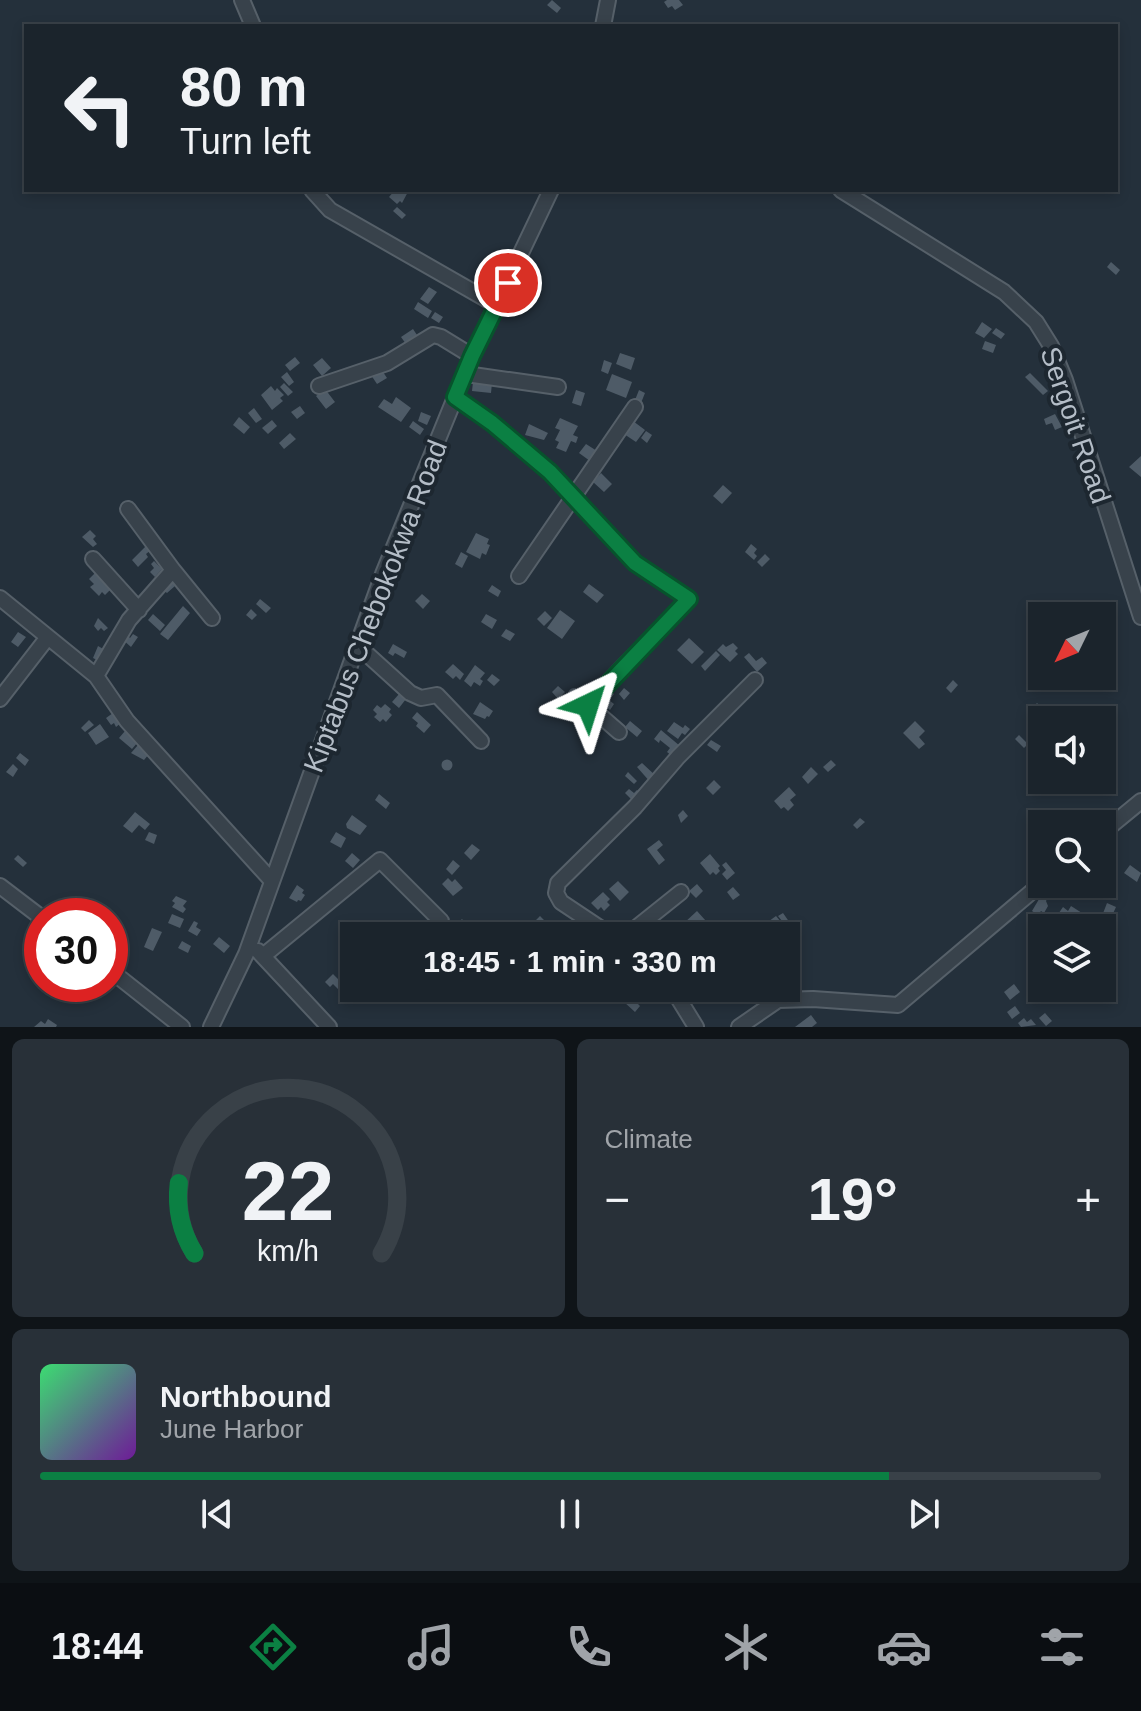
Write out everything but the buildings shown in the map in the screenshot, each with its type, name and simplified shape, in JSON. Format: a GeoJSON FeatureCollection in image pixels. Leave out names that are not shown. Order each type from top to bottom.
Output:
{"type":"FeatureCollection","features":[{"type":"Feature","properties":{"kind":"street"},"geometry":{"type":"LineString","coordinates":[[242,0],[252,24]]}},
{"type":"Feature","properties":{"kind":"street"},"geometry":{"type":"LineString","coordinates":[[603,24],[608,0]]}},
{"type":"Feature","properties":{"kind":"street"},"geometry":{"type":"LineString","coordinates":[[314,192],[330,210],[498,306]]}},
{"type":"Feature","properties":{"kind":"street","name":"Kiptabus Chebokokwa Road"},"geometry":{"type":"LineString","coordinates":[[211,1027],[250,943],[357,645],[455,397],[550,192]]}},
{"type":"Feature","properties":{"kind":"street","name":"Sergoit Road"},"geometry":{"type":"LineString","coordinates":[[844,192],[973,270],[1004,292],[1036,322],[1051,346],[1065,380],[1141,617]]}},
{"type":"Feature","properties":{"kind":"street"},"geometry":{"type":"LineString","coordinates":[[319,386],[387,363],[433,335],[472,356]]}},
{"type":"Feature","properties":{"kind":"street"},"geometry":{"type":"LineString","coordinates":[[466,374],[558,387]]}},
{"type":"Feature","properties":{"kind":"street"},"geometry":{"type":"LineString","coordinates":[[455,397],[492,423],[550,472],[635,563],[689,599],[589,702],[588,705],[619,732]]}},
{"type":"Feature","properties":{"kind":"street"},"geometry":{"type":"LineString","coordinates":[[519,576],[635,407]]}},
{"type":"Feature","properties":{"kind":"street"},"geometry":{"type":"LineString","coordinates":[[128,509],[212,618]]}},
{"type":"Feature","properties":{"kind":"street"},"geometry":{"type":"LineString","coordinates":[[93,559],[134,615]]}},
{"type":"Feature","properties":{"kind":"street"},"geometry":{"type":"LineString","coordinates":[[96,676],[134,615],[173,570]]}},
{"type":"Feature","properties":{"kind":"street"},"geometry":{"type":"LineString","coordinates":[[0,598],[96,676],[127,721],[272,881]]}},
{"type":"Feature","properties":{"kind":"street"},"geometry":{"type":"LineString","coordinates":[[0,699],[48,637]]}},
{"type":"Feature","properties":{"kind":"street"},"geometry":{"type":"LineString","coordinates":[[357,645],[410,693],[421,698],[437,695],[481,741]]}},
{"type":"Feature","properties":{"kind":"street"},"geometry":{"type":"LineString","coordinates":[[591,922],[561,902],[556,893],[558,883],[755,680]]}},
{"type":"Feature","properties":{"kind":"street"},"geometry":{"type":"LineString","coordinates":[[1116,822],[1141,801]]}},
{"type":"Feature","properties":{"kind":"street"},"geometry":{"type":"LineString","coordinates":[[263,956],[380,860],[441,921]]}},
{"type":"Feature","properties":{"kind":"street"},"geometry":{"type":"LineString","coordinates":[[0,886],[24,904]]}},
{"type":"Feature","properties":{"kind":"street"},"geometry":{"type":"LineString","coordinates":[[644,922],[681,892]]}},
{"type":"Feature","properties":{"kind":"street"},"geometry":{"type":"LineString","coordinates":[[739,1027],[778,1000],[813,999],[898,1005],[1028,895]]}},
{"type":"Feature","properties":{"kind":"street"},"geometry":{"type":"LineString","coordinates":[[250,943],[329,1027]]}},
{"type":"Feature","properties":{"kind":"street"},"geometry":{"type":"LineString","coordinates":[[128,984],[182,1027]]}},
{"type":"Feature","properties":{"kind":"street"},"geometry":{"type":"LineString","coordinates":[[681,1002],[696,1027]]}},
{"type":"Feature","properties":{"kind":"route"},"geometry":{"type":"LineString","coordinates":[[508,283],[455,397],[492,423],[550,472],[635,563],[689,599],[588,705]]}}]}
